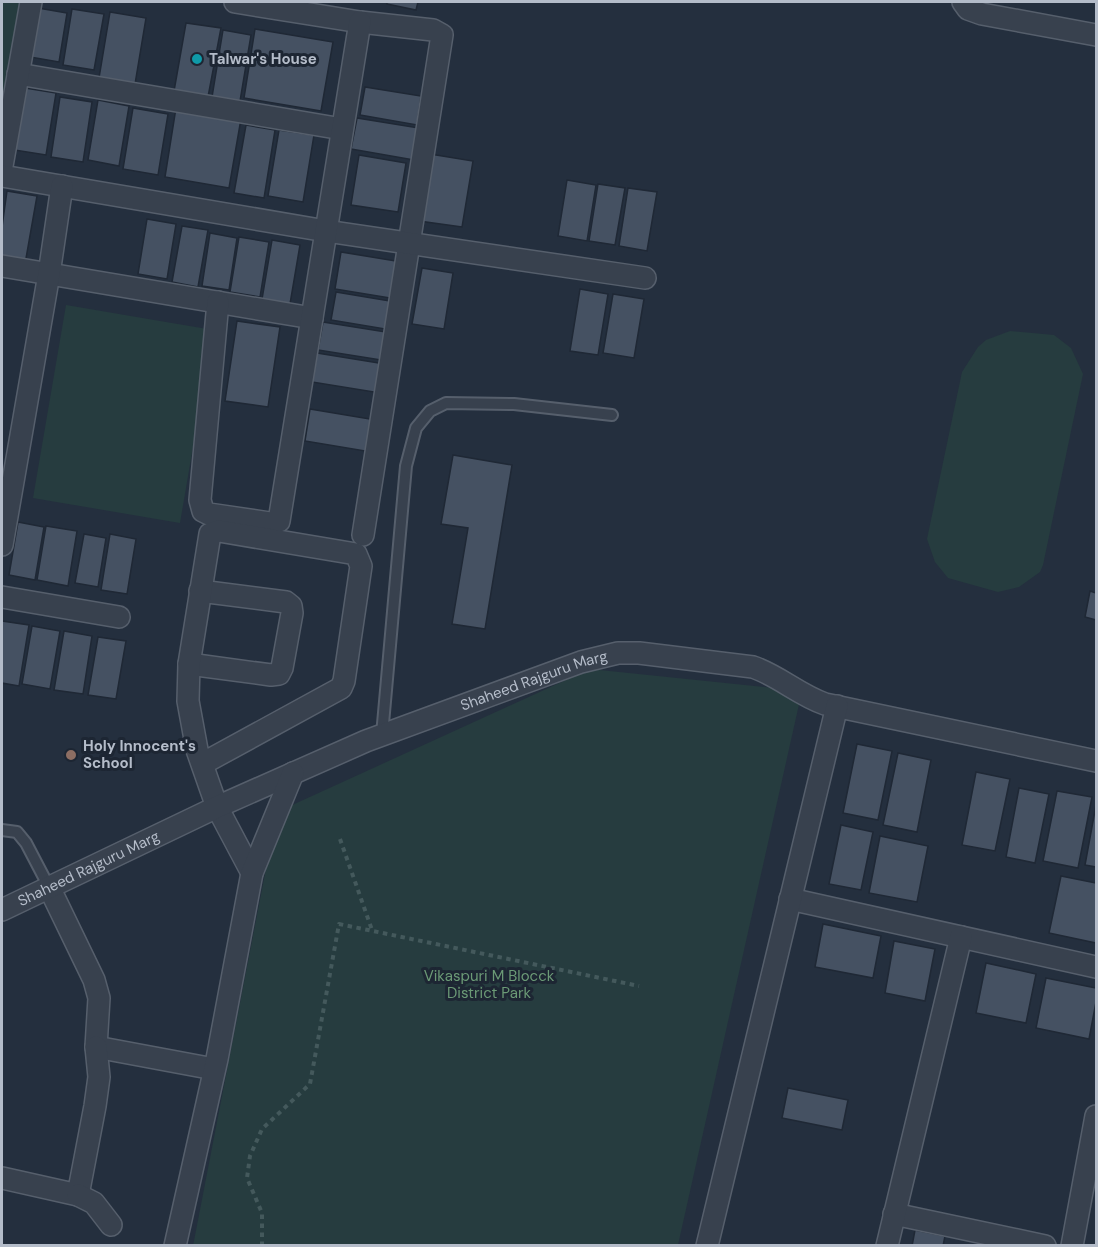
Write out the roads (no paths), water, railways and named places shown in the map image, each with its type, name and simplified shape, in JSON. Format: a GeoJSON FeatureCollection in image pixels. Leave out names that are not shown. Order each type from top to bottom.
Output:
{"type":"FeatureCollection","features":[{"type":"Feature","properties":{"kind":"street"},"geometry":{"type":"LineString","coordinates":[[2,166],[31,2]]}},
{"type":"Feature","properties":{"kind":"street"},"geometry":{"type":"LineString","coordinates":[[235,2],[360,22],[434,30],[441,35],[363,535]]}},
{"type":"Feature","properties":{"kind":"street"},"geometry":{"type":"LineString","coordinates":[[963,2],[968,9],[982,14],[1096,35]]}},
{"type":"Feature","properties":{"kind":"street"},"geometry":{"type":"LineString","coordinates":[[218,302],[200,500],[203,511],[209,514],[270,523],[279,521],[360,22]]}},
{"type":"Feature","properties":{"kind":"street"},"geometry":{"type":"LineString","coordinates":[[18,74],[342,129]]}},
{"type":"Feature","properties":{"kind":"street"},"geometry":{"type":"LineString","coordinates":[[2,176],[326,231],[645,278]]}},
{"type":"Feature","properties":{"kind":"street"},"geometry":{"type":"LineString","coordinates":[[2,545],[62,186]]}},
{"type":"Feature","properties":{"kind":"street"},"geometry":{"type":"LineString","coordinates":[[2,267],[312,318]]}},
{"type":"Feature","properties":{"kind":"street"},"geometry":{"type":"LineString","coordinates":[[202,764],[341,688],[362,566],[356,554],[219,531],[210,534],[189,663],[190,717],[202,764],[217,807],[252,873]]}},
{"type":"Feature","properties":{"kind":"street"},"geometry":{"type":"LineString","coordinates":[[189,663],[271,675],[279,674],[292,613],[291,606],[286,602],[200,591]]}},
{"type":"Feature","properties":{"kind":"street"},"geometry":{"type":"LineString","coordinates":[[2,597],[119,617]]}},
{"type":"Feature","properties":{"kind":"street","name":"Shaheed Rajguru Marg"},"geometry":{"type":"LineString","coordinates":[[2,910],[217,807],[382,735],[581,662],[618,653],[639,653],[753,667],[770,673],[812,699],[837,706],[1096,760]]}},
{"type":"Feature","properties":{"kind":"street"},"geometry":{"type":"LineString","coordinates":[[707,1245],[837,706]]}},
{"type":"Feature","properties":{"kind":"street"},"geometry":{"type":"LineString","coordinates":[[175,1245],[214,1069],[252,873],[293,773]]}},
{"type":"Feature","properties":{"kind":"street"},"geometry":{"type":"LineString","coordinates":[[49,887],[94,980],[99,998],[96,1047],[99,1077],[97,1096],[78,1195]]}},
{"type":"Feature","properties":{"kind":"street"},"geometry":{"type":"LineString","coordinates":[[790,899],[1096,968]]}},
{"type":"Feature","properties":{"kind":"street"},"geometry":{"type":"LineString","coordinates":[[887,1245],[961,937]]}},
{"type":"Feature","properties":{"kind":"street"},"geometry":{"type":"LineString","coordinates":[[96,1047],[214,1069]]}},
{"type":"Feature","properties":{"kind":"street"},"geometry":{"type":"LineString","coordinates":[[1071,1245],[1096,1117]]}},
{"type":"Feature","properties":{"kind":"street"},"geometry":{"type":"LineString","coordinates":[[2,1178],[78,1195],[94,1203],[111,1225]]}},
{"type":"Feature","properties":{"kind":"street"},"geometry":{"type":"LineString","coordinates":[[894,1214],[1045,1245]]}},
{"type":"Feature","properties":{"kind":"lane"},"geometry":{"type":"LineString","coordinates":[[382,735],[406,466],[416,428],[430,411],[446,403],[514,404],[612,415]]}},
{"type":"Feature","properties":{"kind":"lane"},"geometry":{"type":"LineString","coordinates":[[2,830],[17,832],[26,843],[49,887]]}},
{"type":"Feature","properties":{"kind":"place","name":"Talwar's House"},"geometry":{"type":"Point","coordinates":[197,59]}},
{"type":"Feature","properties":{"kind":"place","name":"Holy Innocent's School"},"geometry":{"type":"Point","coordinates":[71,755]}},
{"type":"Feature","properties":{"kind":"park label","name":"Vikaspuri M Blocck District Park"},"geometry":{"type":"Point","coordinates":[489,984]}}]}
